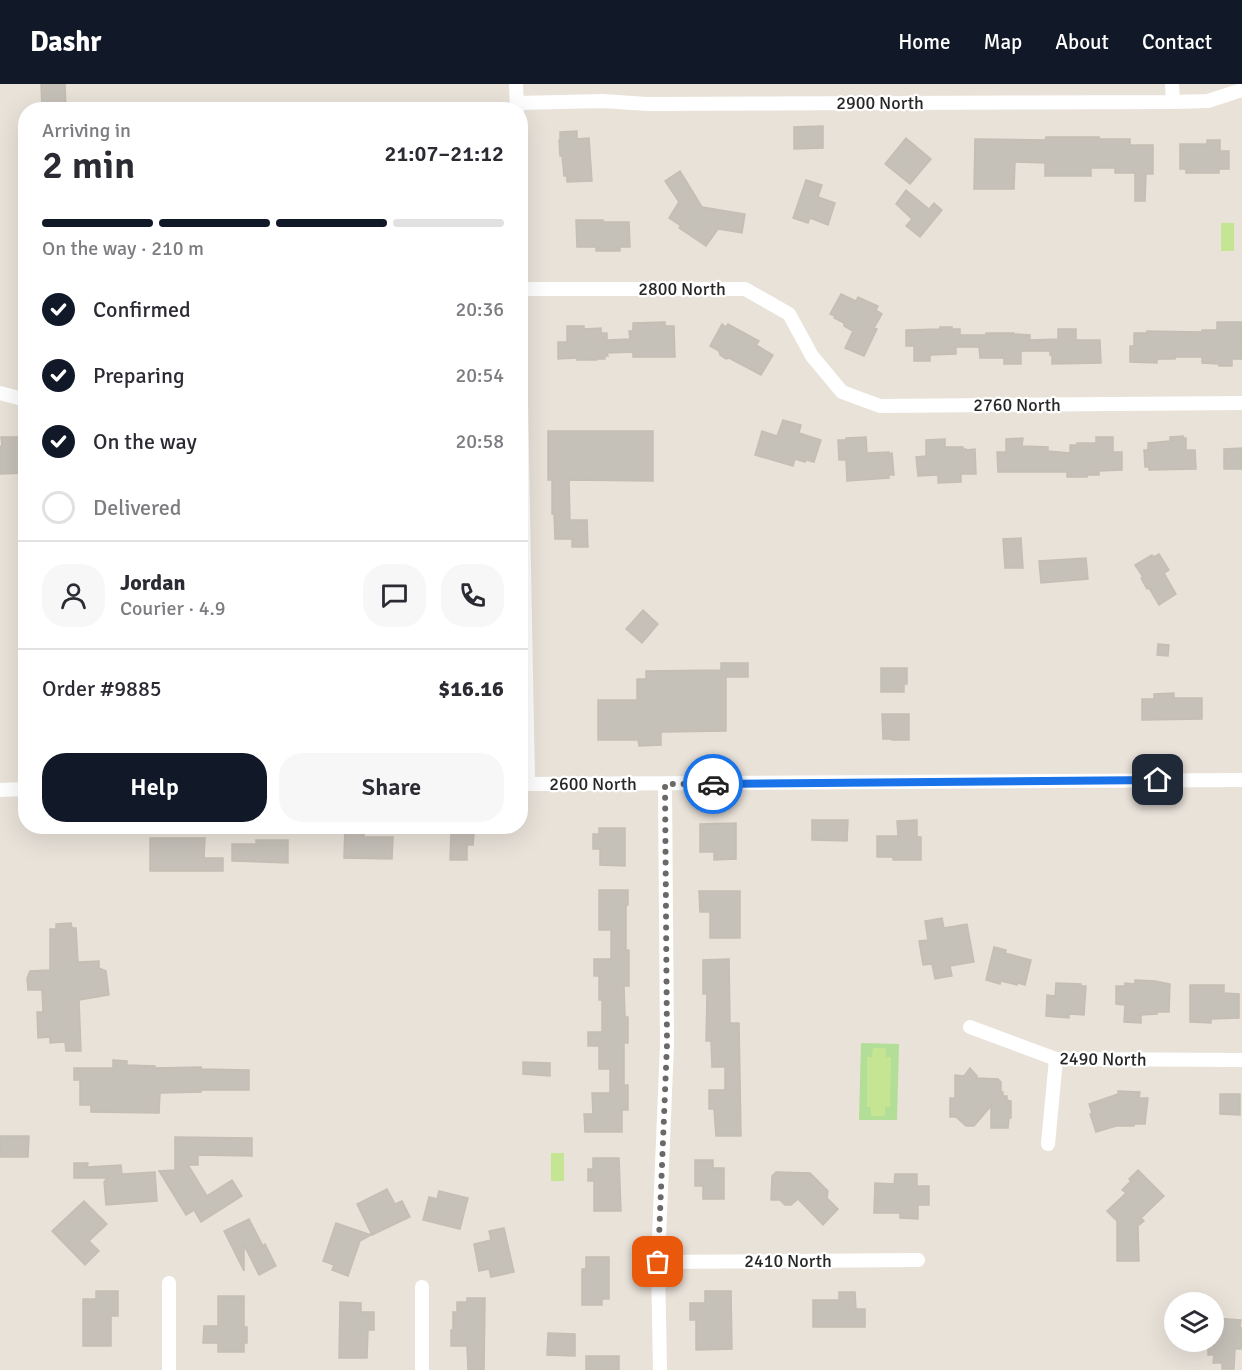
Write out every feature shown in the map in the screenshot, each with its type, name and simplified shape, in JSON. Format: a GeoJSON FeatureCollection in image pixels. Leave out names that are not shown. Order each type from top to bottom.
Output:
{"type":"FeatureCollection","features":[{"type":"Feature","properties":{"kind":"street"},"geometry":{"type":"LineString","coordinates":[[516,84],[517,102]]}},
{"type":"Feature","properties":{"kind":"street"},"geometry":{"type":"LineString","coordinates":[[1172,84],[1173,102]]}},
{"type":"Feature","properties":{"kind":"street","name":"2900 North"},"geometry":{"type":"LineString","coordinates":[[528,105],[603,101],[659,104],[1173,102],[1208,101],[1242,90]]}},
{"type":"Feature","properties":{"kind":"street","name":"2800 North"},"geometry":{"type":"LineString","coordinates":[[528,289],[745,289],[789,314],[812,356]]}},
{"type":"Feature","properties":{"kind":"street","name":"2760 North"},"geometry":{"type":"LineString","coordinates":[[812,356],[842,392],[880,406],[1242,403]]}},
{"type":"Feature","properties":{"kind":"street"},"geometry":{"type":"LineString","coordinates":[[0,393],[18,398]]}},
{"type":"Feature","properties":{"kind":"street","name":"2600 North"},"geometry":{"type":"LineString","coordinates":[[528,784],[1242,780]]}},
{"type":"Feature","properties":{"kind":"street"},"geometry":{"type":"LineString","coordinates":[[660,1370],[658,1262],[667,1044],[665,784]]}},
{"type":"Feature","properties":{"kind":"street"},"geometry":{"type":"LineString","coordinates":[[0,790],[18,789]]}},
{"type":"Feature","properties":{"kind":"street","name":"2490 North"},"geometry":{"type":"LineString","coordinates":[[970,1027],[1056,1059],[1242,1060]]}},
{"type":"Feature","properties":{"kind":"street"},"geometry":{"type":"LineString","coordinates":[[1048,1144],[1056,1059]]}},
{"type":"Feature","properties":{"kind":"street","name":"2410 North"},"geometry":{"type":"LineString","coordinates":[[658,1262],[918,1260]]}},
{"type":"Feature","properties":{"kind":"street"},"geometry":{"type":"LineString","coordinates":[[169,1283],[169,1370]]}},
{"type":"Feature","properties":{"kind":"street"},"geometry":{"type":"LineString","coordinates":[[422,1287],[422,1370]]}},
{"type":"Feature","properties":{"kind":"green space"},"geometry":{"type":"Polygon","coordinates":[[[1221,223],[1234,223],[1234,251],[1221,251],[1221,223]]]}},
{"type":"Feature","properties":{"kind":"green space"},"geometry":{"type":"Polygon","coordinates":[[[861,1043],[899,1044],[897,1120],[859,1120],[861,1043]]]}},
{"type":"Feature","properties":{"kind":"green space"},"geometry":{"type":"Polygon","coordinates":[[[873,1048],[886,1048],[886,1057],[891,1057],[890,1107],[885,1107],[885,1116],[871,1116],[871,1107],[867,1107],[867,1057],[872,1057],[873,1048]]]}},
{"type":"Feature","properties":{"kind":"green space"},"geometry":{"type":"Polygon","coordinates":[[[551,1153],[564,1153],[564,1181],[551,1181],[551,1153]]]}},
{"type":"Feature","properties":{"kind":"building"},"geometry":{"type":"Polygon","coordinates":[[[41,84],[65,84],[66,102],[42,102],[41,84]]]}},
{"type":"Feature","properties":{"kind":"building"},"geometry":{"type":"Polygon","coordinates":[[[823,126],[823,148],[794,149],[794,127],[823,126]]]}},
{"type":"Feature","properties":{"kind":"building"},"geometry":{"type":"Polygon","coordinates":[[[577,131],[577,139],[589,138],[592,181],[567,182],[567,176],[564,176],[562,156],[560,156],[560,132],[577,131]]]}},
{"type":"Feature","properties":{"kind":"building"},"geometry":{"type":"Polygon","coordinates":[[[1046,137],[1130,139],[1130,145],[1153,145],[1153,174],[1146,174],[1145,201],[1135,201],[1135,173],[1115,173],[1115,168],[1091,168],[1091,176],[1045,176],[1045,163],[1015,162],[1014,189],[974,189],[975,139],[1045,140],[1046,137]]]}},
{"type":"Feature","properties":{"kind":"building"},"geometry":{"type":"Polygon","coordinates":[[[906,138],[931,159],[910,184],[885,164],[906,138]]]}},
{"type":"Feature","properties":{"kind":"building"},"geometry":{"type":"Polygon","coordinates":[[[1207,140],[1220,140],[1220,151],[1229,151],[1229,169],[1219,169],[1219,173],[1186,173],[1186,169],[1180,169],[1180,144],[1207,144],[1207,140]]]}},
{"type":"Feature","properties":{"kind":"building"},"geometry":{"type":"Polygon","coordinates":[[[680,171],[702,207],[745,214],[742,233],[718,229],[706,246],[679,228],[681,226],[669,218],[679,202],[665,181],[680,171]]]}},
{"type":"Feature","properties":{"kind":"building"},"geometry":{"type":"Polygon","coordinates":[[[806,180],[822,185],[818,197],[835,203],[828,225],[810,218],[808,223],[793,218],[806,180]]]}},
{"type":"Feature","properties":{"kind":"building"},"geometry":{"type":"Polygon","coordinates":[[[906,190],[929,209],[934,203],[942,210],[920,237],[906,226],[912,219],[896,204],[906,190]]]}},
{"type":"Feature","properties":{"kind":"building"},"geometry":{"type":"Polygon","coordinates":[[[576,220],[629,222],[630,247],[620,247],[620,251],[596,251],[596,247],[577,247],[576,220]]]}},
{"type":"Feature","properties":{"kind":"building"},"geometry":{"type":"Polygon","coordinates":[[[841,294],[856,301],[858,297],[878,306],[876,310],[882,314],[874,328],[877,329],[864,356],[845,348],[853,331],[830,314],[841,294]]]}},
{"type":"Feature","properties":{"kind":"building"},"geometry":{"type":"Polygon","coordinates":[[[665,322],[665,326],[674,326],[675,357],[633,357],[633,352],[607,353],[608,356],[605,356],[605,359],[597,360],[558,359],[558,342],[567,342],[567,326],[584,326],[584,329],[601,328],[601,333],[607,333],[607,340],[630,339],[629,331],[633,331],[633,323],[665,322]]]}},
{"type":"Feature","properties":{"kind":"building"},"geometry":{"type":"Polygon","coordinates":[[[1217,322],[1241,322],[1242,359],[1232,359],[1232,366],[1202,363],[1202,357],[1157,359],[1157,363],[1130,362],[1130,346],[1134,346],[1134,333],[1147,333],[1147,331],[1202,332],[1202,330],[1217,330],[1217,322]]]}},
{"type":"Feature","properties":{"kind":"building"},"geometry":{"type":"Polygon","coordinates":[[[722,324],[726,327],[728,324],[759,341],[756,345],[773,355],[761,375],[729,358],[726,359],[710,346],[722,324]]]}},
{"type":"Feature","properties":{"kind":"building"},"geometry":{"type":"Polygon","coordinates":[[[940,327],[960,329],[960,335],[1014,333],[1030,335],[1030,340],[1058,339],[1058,329],[1076,329],[1076,340],[1100,340],[1101,363],[1052,364],[1050,351],[1021,351],[1021,364],[1004,364],[1004,358],[980,358],[979,347],[956,347],[956,354],[930,355],[930,361],[914,361],[914,346],[906,346],[906,330],[940,329],[940,327]]]}},
{"type":"Feature","properties":{"kind":"building"},"geometry":{"type":"Polygon","coordinates":[[[783,420],[801,425],[799,433],[821,440],[814,462],[795,459],[793,466],[755,455],[762,431],[777,436],[783,420]]]}},
{"type":"Feature","properties":{"kind":"building"},"geometry":{"type":"Polygon","coordinates":[[[548,431],[653,431],[653,481],[569,480],[570,520],[587,520],[588,547],[572,547],[572,539],[555,539],[552,480],[548,480],[548,431]]]}},
{"type":"Feature","properties":{"kind":"building"},"geometry":{"type":"Polygon","coordinates":[[[1183,436],[1186,438],[1186,450],[1195,450],[1196,469],[1149,470],[1149,467],[1145,467],[1144,450],[1148,450],[1148,443],[1170,441],[1170,437],[1183,436]]]}},
{"type":"Feature","properties":{"kind":"building"},"geometry":{"type":"Polygon","coordinates":[[[1,437],[18,437],[18,473],[0,474],[0,446],[2,446],[1,437]]]}},
{"type":"Feature","properties":{"kind":"building"},"geometry":{"type":"Polygon","coordinates":[[[866,437],[867,453],[892,453],[894,475],[889,475],[889,478],[847,481],[846,460],[839,460],[838,440],[866,437]]]}},
{"type":"Feature","properties":{"kind":"building"},"geometry":{"type":"Polygon","coordinates":[[[1096,437],[1113,437],[1113,452],[1122,452],[1122,470],[1099,471],[1099,475],[1087,475],[1087,477],[1067,477],[1067,472],[998,472],[997,452],[1006,452],[1006,439],[1023,438],[1022,446],[1048,447],[1048,451],[1070,453],[1070,445],[1096,443],[1096,437]]]}},
{"type":"Feature","properties":{"kind":"building"},"geometry":{"type":"Polygon","coordinates":[[[945,439],[945,447],[975,449],[976,474],[961,474],[961,482],[938,483],[938,475],[918,476],[916,457],[926,456],[926,440],[945,439]]]}},
{"type":"Feature","properties":{"kind":"building"},"geometry":{"type":"Polygon","coordinates":[[[1242,448],[1242,469],[1224,469],[1224,449],[1242,448]]]}},
{"type":"Feature","properties":{"kind":"building"},"geometry":{"type":"Polygon","coordinates":[[[1021,538],[1023,568],[1005,568],[1003,539],[1021,538]]]}},
{"type":"Feature","properties":{"kind":"building"},"geometry":{"type":"Polygon","coordinates":[[[1159,554],[1169,570],[1164,573],[1176,594],[1159,605],[1149,588],[1147,589],[1135,565],[1152,555],[1154,557],[1159,554]]]}},
{"type":"Feature","properties":{"kind":"building"},"geometry":{"type":"Polygon","coordinates":[[[1086,558],[1088,579],[1041,583],[1039,561],[1086,558]]]}},
{"type":"Feature","properties":{"kind":"building"},"geometry":{"type":"Polygon","coordinates":[[[643,610],[658,624],[642,643],[626,629],[643,610]]]}},
{"type":"Feature","properties":{"kind":"building"},"geometry":{"type":"Polygon","coordinates":[[[1158,644],[1169,645],[1168,656],[1157,655],[1158,644]]]}},
{"type":"Feature","properties":{"kind":"building"},"geometry":{"type":"Polygon","coordinates":[[[721,663],[748,663],[748,677],[726,677],[726,731],[661,732],[661,745],[639,746],[638,740],[598,740],[598,700],[637,700],[637,679],[646,679],[646,671],[721,670],[721,663]]]}},
{"type":"Feature","properties":{"kind":"building"},"geometry":{"type":"Polygon","coordinates":[[[881,668],[907,668],[907,684],[904,684],[904,692],[881,692],[881,668]]]}},
{"type":"Feature","properties":{"kind":"building"},"geometry":{"type":"Polygon","coordinates":[[[1174,693],[1174,698],[1202,698],[1202,719],[1142,720],[1142,699],[1154,699],[1154,694],[1174,693]]]}},
{"type":"Feature","properties":{"kind":"building"},"geometry":{"type":"Polygon","coordinates":[[[882,714],[909,714],[909,740],[883,739],[882,714]]]}},
{"type":"Feature","properties":{"kind":"building"},"geometry":{"type":"Polygon","coordinates":[[[812,820],[848,820],[847,841],[812,840],[812,820]]]}},
{"type":"Feature","properties":{"kind":"building"},"geometry":{"type":"Polygon","coordinates":[[[917,820],[917,837],[921,837],[921,860],[893,860],[893,857],[877,857],[877,836],[898,836],[897,821],[917,820]]]}},
{"type":"Feature","properties":{"kind":"building"},"geometry":{"type":"Polygon","coordinates":[[[736,823],[736,859],[714,860],[714,852],[700,852],[700,824],[736,823]]]}},
{"type":"Feature","properties":{"kind":"building"},"geometry":{"type":"Polygon","coordinates":[[[599,828],[625,828],[625,866],[600,865],[600,849],[593,849],[593,834],[599,834],[599,828]]]}},
{"type":"Feature","properties":{"kind":"building"},"geometry":{"type":"Polygon","coordinates":[[[345,834],[393,837],[392,859],[344,858],[345,834]]]}},
{"type":"Feature","properties":{"kind":"building"},"geometry":{"type":"Polygon","coordinates":[[[451,834],[474,834],[473,845],[467,845],[467,860],[450,860],[451,834]]]}},
{"type":"Feature","properties":{"kind":"building"},"geometry":{"type":"Polygon","coordinates":[[[150,838],[205,838],[204,858],[223,858],[223,871],[150,871],[150,838]]]}},
{"type":"Feature","properties":{"kind":"building"},"geometry":{"type":"Polygon","coordinates":[[[256,840],[288,840],[288,863],[232,861],[232,844],[256,844],[256,840]]]}},
{"type":"Feature","properties":{"kind":"building"},"geometry":{"type":"Polygon","coordinates":[[[599,890],[628,890],[626,950],[629,950],[629,986],[624,986],[625,1017],[628,1017],[628,1043],[624,1043],[624,1085],[628,1085],[628,1110],[622,1110],[622,1132],[585,1132],[584,1114],[593,1114],[592,1093],[610,1093],[610,1069],[599,1069],[599,1046],[588,1046],[588,1032],[602,1032],[602,1000],[599,1000],[599,976],[594,976],[594,959],[611,959],[611,930],[599,930],[599,890]]]}},
{"type":"Feature","properties":{"kind":"building"},"geometry":{"type":"Polygon","coordinates":[[[699,891],[740,891],[740,938],[710,938],[710,912],[700,912],[699,891]]]}},
{"type":"Feature","properties":{"kind":"building"},"geometry":{"type":"Polygon","coordinates":[[[942,918],[944,928],[967,924],[974,962],[950,966],[952,976],[935,979],[932,964],[923,965],[919,941],[928,940],[925,921],[942,918]]]}},
{"type":"Feature","properties":{"kind":"building"},"geometry":{"type":"Polygon","coordinates":[[[71,923],[72,928],[76,928],[78,962],[99,961],[99,968],[106,971],[109,995],[79,1000],[81,1051],[66,1051],[65,1042],[50,1043],[50,1037],[38,1038],[37,1012],[43,1012],[42,990],[28,990],[27,978],[30,971],[50,970],[50,929],[56,929],[56,924],[71,923]]]}},
{"type":"Feature","properties":{"kind":"building"},"geometry":{"type":"Polygon","coordinates":[[[994,947],[1006,950],[1005,953],[1031,960],[1025,985],[1001,981],[1000,984],[986,980],[994,947]]]}},
{"type":"Feature","properties":{"kind":"building"},"geometry":{"type":"Polygon","coordinates":[[[729,959],[730,1023],[739,1023],[741,1136],[716,1136],[714,1109],[709,1109],[709,1090],[725,1090],[725,1067],[712,1067],[711,1041],[706,1041],[707,994],[703,994],[703,960],[729,959]]]}},
{"type":"Feature","properties":{"kind":"building"},"geometry":{"type":"Polygon","coordinates":[[[1135,980],[1170,984],[1169,1012],[1141,1015],[1141,1023],[1124,1022],[1125,1005],[1116,1004],[1116,986],[1125,986],[1125,983],[1135,984],[1135,980]]]}},
{"type":"Feature","properties":{"kind":"building"},"geometry":{"type":"Polygon","coordinates":[[[1056,983],[1086,986],[1084,1015],[1069,1014],[1069,1018],[1046,1016],[1047,995],[1055,996],[1056,983]]]}},
{"type":"Feature","properties":{"kind":"building"},"geometry":{"type":"Polygon","coordinates":[[[1190,985],[1224,985],[1224,993],[1239,994],[1239,1018],[1211,1019],[1211,1023],[1190,1022],[1190,985]]]}},
{"type":"Feature","properties":{"kind":"building"},"geometry":{"type":"Polygon","coordinates":[[[113,1060],[127,1061],[127,1065],[155,1066],[155,1068],[201,1067],[201,1069],[249,1070],[249,1090],[160,1093],[159,1113],[91,1112],[91,1105],[80,1105],[80,1080],[74,1080],[74,1068],[113,1068],[113,1060]]]}},
{"type":"Feature","properties":{"kind":"building"},"geometry":{"type":"Polygon","coordinates":[[[523,1062],[550,1063],[550,1076],[523,1074],[523,1062]]]}},
{"type":"Feature","properties":{"kind":"building"},"geometry":{"type":"Polygon","coordinates":[[[970,1068],[977,1078],[998,1079],[1001,1082],[1003,1096],[1007,1096],[1007,1100],[1011,1101],[1011,1118],[1009,1118],[1008,1128],[991,1128],[991,1106],[974,1126],[966,1126],[956,1117],[950,1117],[950,1098],[955,1098],[955,1075],[964,1076],[970,1068]]]}},
{"type":"Feature","properties":{"kind":"building"},"geometry":{"type":"Polygon","coordinates":[[[1118,1091],[1140,1092],[1139,1098],[1148,1098],[1145,1124],[1116,1126],[1096,1132],[1089,1104],[1118,1094],[1118,1091]]]}},
{"type":"Feature","properties":{"kind":"building"},"geometry":{"type":"Polygon","coordinates":[[[1220,1094],[1240,1094],[1240,1115],[1220,1114],[1220,1094]]]}},
{"type":"Feature","properties":{"kind":"building"},"geometry":{"type":"Polygon","coordinates":[[[0,1136],[29,1136],[28,1157],[0,1157],[0,1136]]]}},
{"type":"Feature","properties":{"kind":"building"},"geometry":{"type":"Polygon","coordinates":[[[175,1137],[252,1138],[252,1156],[198,1155],[198,1165],[188,1165],[207,1196],[232,1180],[242,1196],[201,1222],[194,1210],[186,1215],[159,1171],[175,1170],[175,1137]]]}},
{"type":"Feature","properties":{"kind":"building"},"geometry":{"type":"Polygon","coordinates":[[[593,1158],[619,1158],[621,1211],[594,1211],[594,1181],[588,1181],[588,1169],[593,1169],[593,1158]]]}},
{"type":"Feature","properties":{"kind":"building"},"geometry":{"type":"Polygon","coordinates":[[[695,1160],[713,1160],[713,1168],[724,1168],[724,1199],[703,1199],[703,1186],[695,1186],[695,1160]]]}},
{"type":"Feature","properties":{"kind":"building"},"geometry":{"type":"Polygon","coordinates":[[[74,1163],[88,1163],[87,1167],[121,1165],[122,1174],[155,1172],[157,1201],[106,1205],[104,1182],[107,1178],[74,1178],[74,1163]]]}},
{"type":"Feature","properties":{"kind":"building"},"geometry":{"type":"Polygon","coordinates":[[[1138,1170],[1164,1196],[1141,1218],[1144,1221],[1138,1226],[1139,1261],[1117,1261],[1117,1221],[1107,1211],[1126,1193],[1122,1190],[1138,1170]]]}},
{"type":"Feature","properties":{"kind":"building"},"geometry":{"type":"Polygon","coordinates":[[[776,1172],[810,1173],[828,1191],[827,1198],[838,1209],[823,1225],[798,1199],[791,1205],[785,1205],[780,1200],[771,1200],[772,1176],[776,1172]]]}},
{"type":"Feature","properties":{"kind":"building"},"geometry":{"type":"Polygon","coordinates":[[[895,1174],[917,1174],[917,1186],[929,1186],[929,1205],[918,1205],[918,1219],[900,1218],[900,1213],[874,1213],[875,1183],[894,1184],[895,1174]]]}},
{"type":"Feature","properties":{"kind":"building"},"geometry":{"type":"Polygon","coordinates":[[[387,1189],[395,1204],[402,1201],[410,1217],[372,1235],[357,1204],[387,1189]]]}},
{"type":"Feature","properties":{"kind":"building"},"geometry":{"type":"Polygon","coordinates":[[[439,1191],[468,1198],[460,1229],[423,1220],[429,1197],[437,1199],[439,1191]]]}},
{"type":"Feature","properties":{"kind":"building"},"geometry":{"type":"Polygon","coordinates":[[[84,1201],[107,1224],[89,1241],[99,1251],[85,1265],[52,1231],[84,1201]]]}},
{"type":"Feature","properties":{"kind":"building"},"geometry":{"type":"Polygon","coordinates":[[[249,1219],[276,1266],[259,1275],[244,1245],[244,1271],[224,1231],[249,1219]]]}},
{"type":"Feature","properties":{"kind":"building"},"geometry":{"type":"Polygon","coordinates":[[[336,1223],[371,1235],[360,1241],[348,1276],[332,1270],[334,1265],[323,1261],[336,1223]]]}},
{"type":"Feature","properties":{"kind":"building"},"geometry":{"type":"Polygon","coordinates":[[[504,1228],[514,1272],[491,1277],[489,1269],[479,1271],[474,1244],[491,1240],[489,1231],[504,1228]]]}},
{"type":"Feature","properties":{"kind":"building"},"geometry":{"type":"Polygon","coordinates":[[[586,1257],[609,1257],[609,1299],[602,1299],[602,1305],[582,1305],[582,1269],[586,1269],[586,1257]]]}},
{"type":"Feature","properties":{"kind":"building"},"geometry":{"type":"Polygon","coordinates":[[[96,1291],[118,1291],[118,1316],[111,1316],[111,1346],[83,1346],[83,1299],[96,1299],[96,1291]]]}},
{"type":"Feature","properties":{"kind":"building"},"geometry":{"type":"Polygon","coordinates":[[[705,1291],[731,1291],[732,1349],[696,1350],[696,1320],[690,1320],[690,1303],[705,1303],[705,1291]]]}},
{"type":"Feature","properties":{"kind":"building"},"geometry":{"type":"Polygon","coordinates":[[[839,1292],[855,1292],[856,1309],[865,1309],[865,1327],[813,1327],[813,1300],[839,1300],[839,1292]]]}},
{"type":"Feature","properties":{"kind":"building"},"geometry":{"type":"Polygon","coordinates":[[[218,1296],[244,1296],[244,1327],[247,1327],[247,1343],[244,1343],[244,1352],[218,1352],[218,1343],[203,1343],[204,1326],[218,1326],[218,1296]]]}},
{"type":"Feature","properties":{"kind":"building"},"geometry":{"type":"Polygon","coordinates":[[[467,1298],[485,1298],[484,1370],[468,1370],[467,1346],[451,1346],[453,1312],[457,1312],[457,1302],[467,1302],[467,1298]]]}},
{"type":"Feature","properties":{"kind":"building"},"geometry":{"type":"Polygon","coordinates":[[[340,1302],[361,1303],[361,1312],[374,1312],[374,1330],[368,1330],[367,1358],[339,1358],[340,1302]]]}},
{"type":"Feature","properties":{"kind":"building"},"geometry":{"type":"Polygon","coordinates":[[[1224,1319],[1241,1320],[1241,1349],[1235,1349],[1234,1369],[1222,1369],[1222,1363],[1213,1363],[1214,1355],[1208,1355],[1208,1352],[1224,1352],[1224,1319]]]}},
{"type":"Feature","properties":{"kind":"building"},"geometry":{"type":"Polygon","coordinates":[[[548,1333],[575,1334],[575,1356],[547,1355],[548,1333]]]}},
{"type":"Feature","properties":{"kind":"building"},"geometry":{"type":"Polygon","coordinates":[[[586,1356],[619,1356],[619,1370],[586,1370],[586,1356]]]}},
{"type":"Feature","properties":{"kind":"way so far"},"geometry":{"type":"LineString","coordinates":[[658,1262],[667,1044],[665,784],[713,784]]}},
{"type":"Feature","properties":{"kind":"route"},"geometry":{"type":"LineString","coordinates":[[713,784],[1158,780]]}}]}
